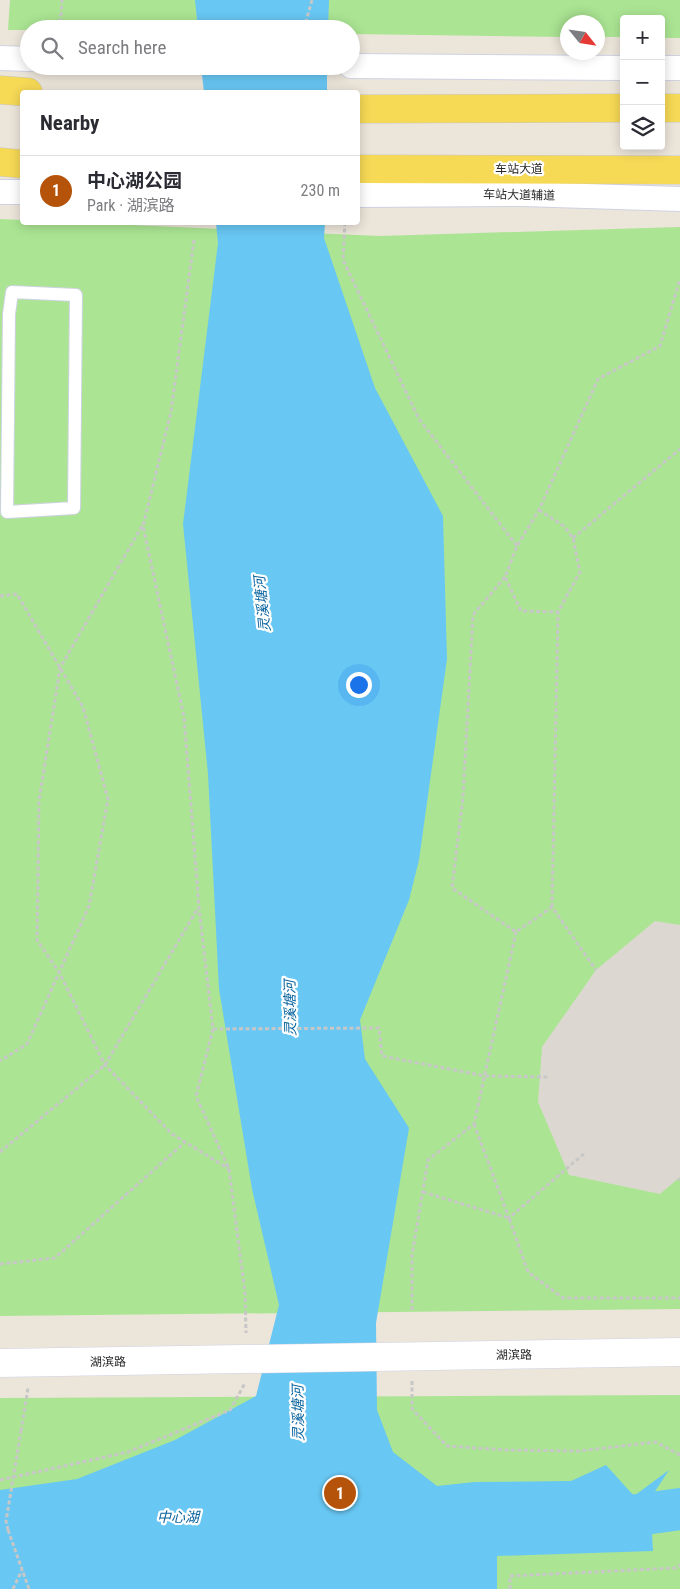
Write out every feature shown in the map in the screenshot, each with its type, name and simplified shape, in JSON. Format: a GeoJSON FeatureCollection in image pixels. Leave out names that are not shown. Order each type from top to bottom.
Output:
{"type":"FeatureCollection","features":[{"type":"Feature","properties":{"kind":"main road"},"geometry":{"type":"LineString","coordinates":[[0,90],[20,91]]}},
{"type":"Feature","properties":{"kind":"main road"},"geometry":{"type":"LineString","coordinates":[[360,109],[620,108]]}},
{"type":"Feature","properties":{"kind":"main road"},"geometry":{"type":"LineString","coordinates":[[665,108],[680,108]]}},
{"type":"Feature","properties":{"kind":"main road"},"geometry":{"type":"LineString","coordinates":[[0,162],[20,164]]}},
{"type":"Feature","properties":{"kind":"main road","name":"车站大道"},"geometry":{"type":"LineString","coordinates":[[360,169],[680,170]]}},
{"type":"Feature","properties":{"kind":"street"},"geometry":{"type":"LineString","coordinates":[[0,58],[20,59]]}},
{"type":"Feature","properties":{"kind":"street"},"geometry":{"type":"LineString","coordinates":[[360,66],[620,68]]}},
{"type":"Feature","properties":{"kind":"street"},"geometry":{"type":"LineString","coordinates":[[665,68],[680,68]]}},
{"type":"Feature","properties":{"kind":"street"},"geometry":{"type":"LineString","coordinates":[[0,192],[20,192]]}},
{"type":"Feature","properties":{"kind":"street","name":"车站大道辅道"},"geometry":{"type":"LineString","coordinates":[[360,195],[523,194],[680,199]]}},
{"type":"Feature","properties":{"kind":"street","name":"湖滨路"},"geometry":{"type":"LineString","coordinates":[[0,1363],[680,1352]]}},
{"type":"Feature","properties":{"kind":"lane"},"geometry":{"type":"LineString","coordinates":[[12,292],[76,295],[74,508],[7,512],[5,315],[12,292]]}},
{"type":"Feature","properties":{"kind":"path"},"geometry":{"type":"LineString","coordinates":[[61,20],[62,0]]}},
{"type":"Feature","properties":{"kind":"path"},"geometry":{"type":"LineString","coordinates":[[306,20],[312,0]]}},
{"type":"Feature","properties":{"kind":"path"},"geometry":{"type":"LineString","coordinates":[[344,225],[343,260],[419,420],[517,546]]}},
{"type":"Feature","properties":{"kind":"path"},"geometry":{"type":"LineString","coordinates":[[194,240],[171,412],[143,526],[60,668],[39,801],[37,940],[59,972],[105,1065],[172,1134],[229,1170]]}},
{"type":"Feature","properties":{"kind":"path"},"geometry":{"type":"LineString","coordinates":[[516,932],[452,888],[463,797],[473,615],[505,578],[517,546],[539,510],[598,379],[660,346],[680,279]]}},
{"type":"Feature","properties":{"kind":"path"},"geometry":{"type":"LineString","coordinates":[[573,538],[680,449]]}},
{"type":"Feature","properties":{"kind":"path"},"geometry":{"type":"LineString","coordinates":[[539,510],[564,526],[573,538],[580,572],[558,612],[552,907],[596,970]]}},
{"type":"Feature","properties":{"kind":"path"},"geometry":{"type":"LineString","coordinates":[[0,1480],[128,1452],[230,1410],[246,1359],[245,1293],[229,1170],[196,1096],[213,1029],[199,908],[184,717],[143,526]]}},
{"type":"Feature","properties":{"kind":"path"},"geometry":{"type":"LineString","coordinates":[[505,578],[521,611],[558,612]]}},
{"type":"Feature","properties":{"kind":"path"},"geometry":{"type":"LineString","coordinates":[[0,596],[17,594],[83,707],[108,799],[89,906],[27,1044],[0,1061]]}},
{"type":"Feature","properties":{"kind":"path"},"geometry":{"type":"LineString","coordinates":[[552,907],[516,932],[474,1124],[528,1272],[563,1298],[680,1298]]}},
{"type":"Feature","properties":{"kind":"path"},"geometry":{"type":"LineString","coordinates":[[0,1152],[105,1065],[199,908]]}},
{"type":"Feature","properties":{"kind":"path"},"geometry":{"type":"LineString","coordinates":[[213,1029],[379,1028],[382,1056],[485,1076],[549,1077]]}},
{"type":"Feature","properties":{"kind":"path"},"geometry":{"type":"LineString","coordinates":[[412,1310],[412,1255],[428,1160],[474,1124]]}},
{"type":"Feature","properties":{"kind":"path"},"geometry":{"type":"LineString","coordinates":[[0,1264],[55,1258],[185,1142]]}},
{"type":"Feature","properties":{"kind":"path"},"geometry":{"type":"LineString","coordinates":[[509,1218],[586,1152]]}},
{"type":"Feature","properties":{"kind":"path"},"geometry":{"type":"LineString","coordinates":[[423,1192],[509,1218]]}},
{"type":"Feature","properties":{"kind":"path"},"geometry":{"type":"LineString","coordinates":[[29,1589],[6,1521],[32,1363]]}},
{"type":"Feature","properties":{"kind":"path"},"geometry":{"type":"LineString","coordinates":[[412,1378],[412,1409],[447,1446],[505,1450],[579,1451],[656,1442],[680,1454]]}},
{"type":"Feature","properties":{"kind":"path"},"geometry":{"type":"LineString","coordinates":[[510,1589],[510,1576],[676,1568],[680,1565]]}},
{"type":"Feature","properties":{"kind":"path"},"geometry":{"type":"LineString","coordinates":[[13,1589],[22,1569]]}},
{"type":"Feature","properties":{"kind":"green space"},"geometry":{"type":"Polygon","coordinates":[[[10,0],[680,0],[680,38],[665,38],[665,15],[620,15],[620,37],[605,37],[605,15],[560,15],[560,37],[360,34],[360,20],[20,20],[20,30],[8,30],[10,0]]]}},
{"type":"Feature","properties":{"kind":"green space"},"geometry":{"type":"Polygon","coordinates":[[[0,219],[20,220],[20,225],[131,225],[380,236],[680,227],[680,1309],[0,1316],[0,219]]]}},
{"type":"Feature","properties":{"kind":"green space"},"geometry":{"type":"Polygon","coordinates":[[[680,1395],[680,1589],[0,1589],[0,1398],[680,1395]]]}},
{"type":"Feature","properties":{"kind":"shaded area"},"geometry":{"type":"Polygon","coordinates":[[[655,921],[680,925],[680,1177],[660,1194],[569,1175],[538,1102],[542,1047],[596,970],[655,921]]]}},
{"type":"Feature","properties":{"kind":"water"},"geometry":{"type":"Polygon","coordinates":[[[195,0],[329,0],[328,20],[197,20],[195,0]]]}},
{"type":"Feature","properties":{"kind":"water"},"geometry":{"type":"Polygon","coordinates":[[[202,75],[327,75],[327,90],[204,90],[202,75]]]}},
{"type":"Feature","properties":{"kind":"water"},"geometry":{"type":"Polygon","coordinates":[[[216,225],[325,225],[324,238],[375,388],[443,516],[447,659],[419,860],[409,900],[360,1020],[365,1059],[409,1128],[376,1323],[377,1410],[393,1452],[437,1486],[475,1482],[571,1481],[606,1465],[634,1496],[669,1470],[650,1499],[653,1551],[497,1556],[497,1589],[0,1589],[0,1490],[77,1479],[175,1440],[256,1396],[279,1305],[252,1189],[219,989],[208,774],[183,524],[218,243],[216,225]]]}},
{"type":"Feature","properties":{"kind":"waterway"},"geometry":{"type":"LineString","coordinates":[[594,1521],[680,1509]]}},
{"type":"Feature","properties":{"kind":"place","name":"中心湖公园"},"geometry":{"type":"Point","coordinates":[340,1493]}},
{"type":"Feature","properties":{"kind":"water label","name":"灵溪塘河"},"geometry":{"type":"Point","coordinates":[262,604]}},
{"type":"Feature","properties":{"kind":"water label","name":"灵溪塘河"},"geometry":{"type":"Point","coordinates":[290,1008]}},
{"type":"Feature","properties":{"kind":"water label","name":"灵溪塘河"},"geometry":{"type":"Point","coordinates":[298,1413]}},
{"type":"Feature","properties":{"kind":"water label","name":"中心湖"},"geometry":{"type":"Point","coordinates":[178,1517]}}]}
